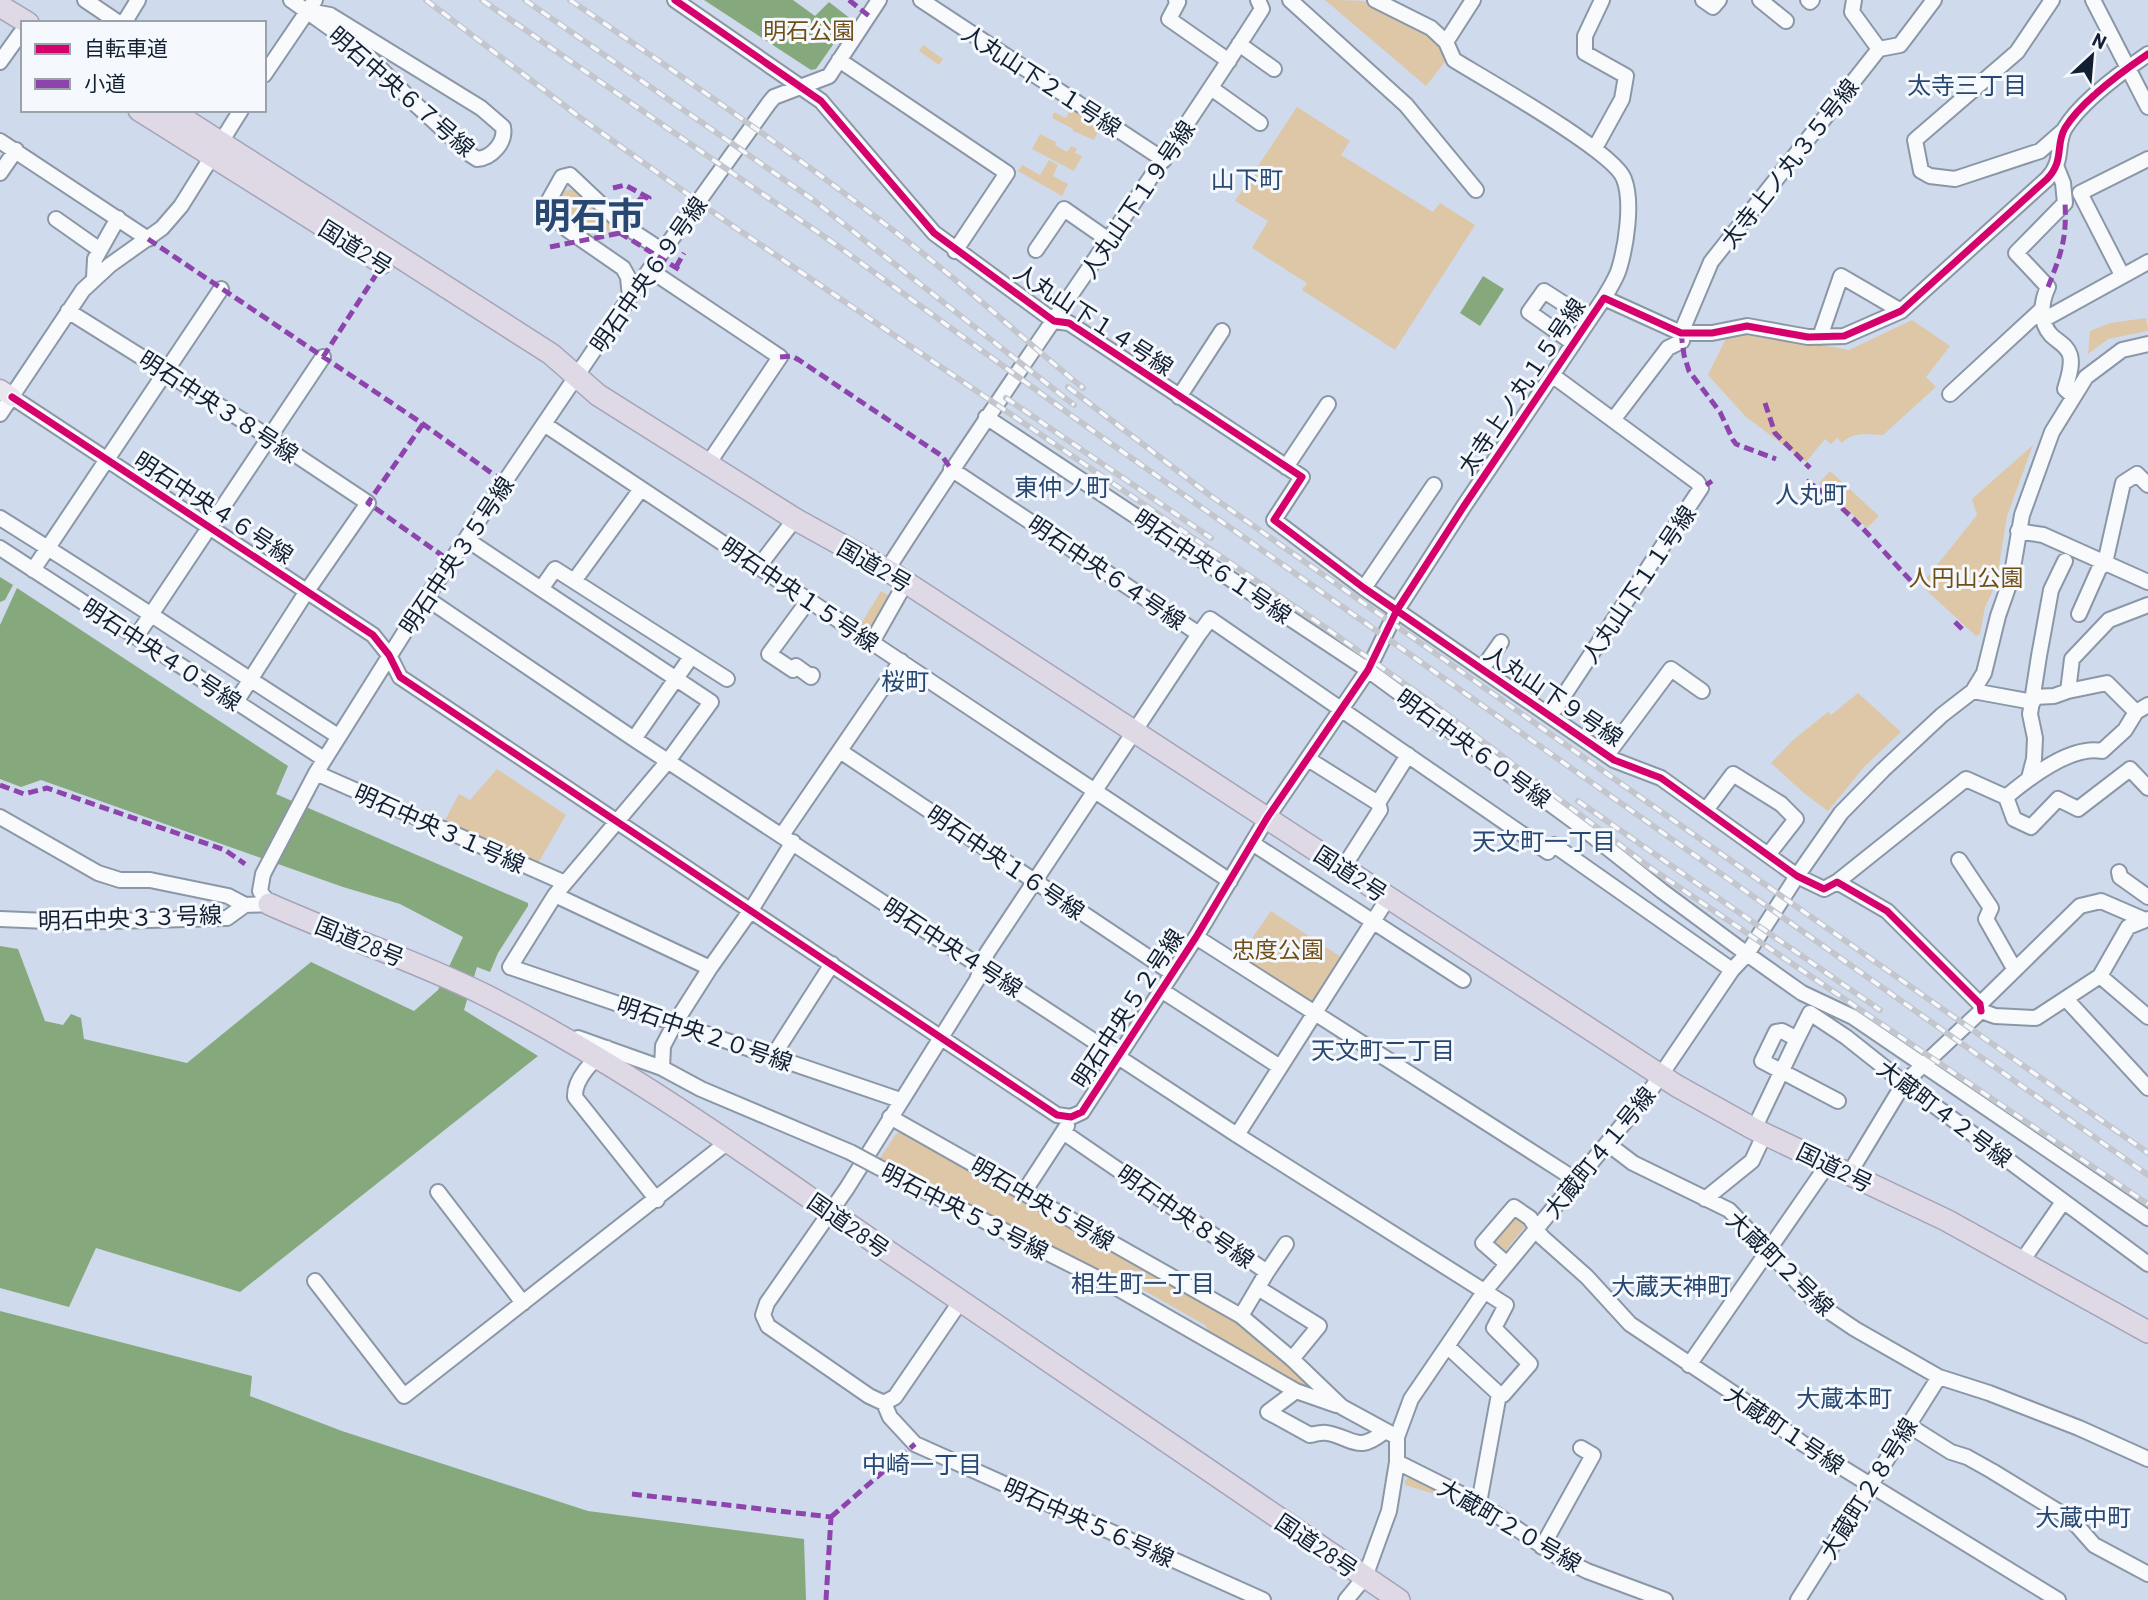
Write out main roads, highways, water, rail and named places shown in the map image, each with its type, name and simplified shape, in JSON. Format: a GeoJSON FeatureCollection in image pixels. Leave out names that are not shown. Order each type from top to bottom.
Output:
{"type":"FeatureCollection","features":[{"type":"Feature","properties":{"kind":"highway"},"geometry":{"type":"LineString","coordinates":[[2,9],[21,28]]}},
{"type":"Feature","properties":{"kind":"highway","name":"国道2号"},"geometry":{"type":"LineString","coordinates":[[143,112],[216,149],[551,354],[598,395],[795,519],[906,582],[1676,1086],[1759,1131],[1945,1220],[2148,1332]]}},
{"type":"Feature","properties":{"kind":"highway","name":"国道2号"},"geometry":{"type":"LineString","coordinates":[[172,112],[216,149]]}},
{"type":"Feature","properties":{"kind":"highway","name":"国道28号"},"geometry":{"type":"LineString","coordinates":[[269,904],[432,970],[602,1053],[961,1302],[1399,1600]]}},
{"type":"Feature","properties":{"kind":"railway"},"geometry":{"type":"LineString","coordinates":[[426,0],[582,119],[727,222],[1319,623],[1432,703],[1652,869],[2148,1204]]}},
{"type":"Feature","properties":{"kind":"railway"},"geometry":{"type":"LineString","coordinates":[[482,0],[835,244],[1079,421],[2148,1175]]}},
{"type":"Feature","properties":{"kind":"railway"},"geometry":{"type":"LineString","coordinates":[[525,0],[812,199],[1074,405]]}},
{"type":"Feature","properties":{"kind":"railway"},"geometry":{"type":"LineString","coordinates":[[570,0],[738,116],[862,207],[949,274],[1083,388]]}},
{"type":"Feature","properties":{"kind":"railway"},"geometry":{"type":"LineString","coordinates":[[1068,387],[1208,494],[2148,1153]]}},
{"type":"Feature","properties":{"kind":"railway"},"geometry":{"type":"LineString","coordinates":[[1006,398],[1211,538]]}},
{"type":"Feature","properties":{"kind":"railway"},"geometry":{"type":"LineString","coordinates":[[1578,801],[1880,1010]]}},
{"type":"Feature","properties":{"kind":"district","name":"太寺三丁目"},"geometry":{"type":"Point","coordinates":[1967,84]}},
{"type":"Feature","properties":{"kind":"district","name":"山下町"},"geometry":{"type":"Point","coordinates":[1247,178]}},
{"type":"Feature","properties":{"kind":"district","name":"明石市"},"geometry":{"type":"Point","coordinates":[589,214]}},
{"type":"Feature","properties":{"kind":"district","name":"東仲ノ町"},"geometry":{"type":"Point","coordinates":[1062,486]}},
{"type":"Feature","properties":{"kind":"district","name":"人丸町"},"geometry":{"type":"Point","coordinates":[1811,493]}},
{"type":"Feature","properties":{"kind":"district","name":"桜町"},"geometry":{"type":"Point","coordinates":[905,680]}},
{"type":"Feature","properties":{"kind":"district","name":"天文町一丁目"},"geometry":{"type":"Point","coordinates":[1544,840]}},
{"type":"Feature","properties":{"kind":"district","name":"天文町二丁目"},"geometry":{"type":"Point","coordinates":[1383,1049]}},
{"type":"Feature","properties":{"kind":"district","name":"相生町一丁目"},"geometry":{"type":"Point","coordinates":[1143,1282]}},
{"type":"Feature","properties":{"kind":"district","name":"大蔵天神町"},"geometry":{"type":"Point","coordinates":[1671,1285]}},
{"type":"Feature","properties":{"kind":"district","name":"大蔵本町"},"geometry":{"type":"Point","coordinates":[1844,1397]}},
{"type":"Feature","properties":{"kind":"district","name":"中崎一丁目"},"geometry":{"type":"Point","coordinates":[922,1463]}},
{"type":"Feature","properties":{"kind":"district","name":"大蔵中町"},"geometry":{"type":"Point","coordinates":[2083,1516]}},
{"type":"Feature","properties":{"kind":"park label","name":"明石公園"},"geometry":{"type":"Point","coordinates":[809,30]}},
{"type":"Feature","properties":{"kind":"park label","name":"人円山公園"},"geometry":{"type":"Point","coordinates":[1966,577]}},
{"type":"Feature","properties":{"kind":"park label","name":"忠度公園"},"geometry":{"type":"Point","coordinates":[1278,949]}}]}
